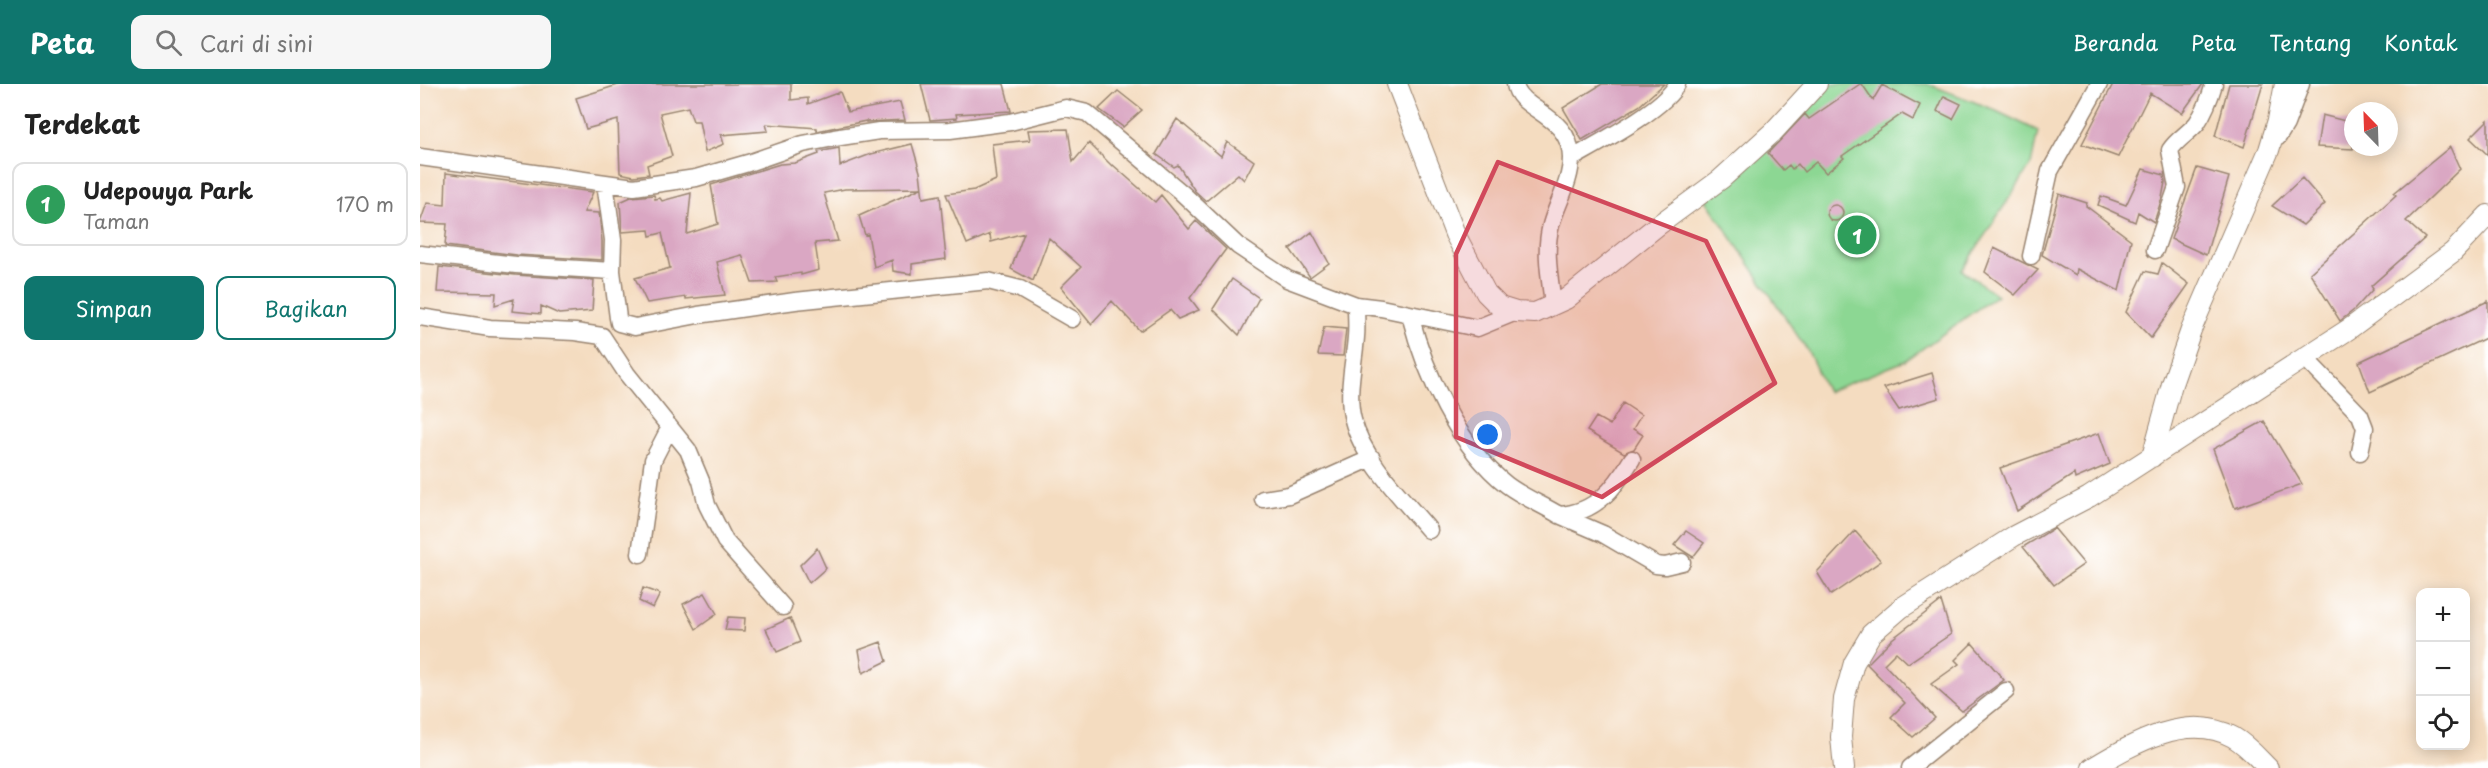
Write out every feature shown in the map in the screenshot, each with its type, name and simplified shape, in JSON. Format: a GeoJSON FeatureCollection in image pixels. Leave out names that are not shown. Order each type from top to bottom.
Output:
{"type":"FeatureCollection","features":[{"type":"Feature","properties":{"kind":"street"},"geometry":{"type":"LineString","coordinates":[[1397,84],[1455,234],[1473,272],[1486,293],[1500,307],[1516,312],[1535,313],[1566,299],[1657,226],[1721,179],[1773,132],[1817,84]]}},
{"type":"Feature","properties":{"kind":"street"},"geometry":{"type":"LineString","coordinates":[[1515,84],[1524,99],[1551,118],[1566,134],[1571,159],[1563,196],[1551,224],[1547,247],[1553,304]]}},
{"type":"Feature","properties":{"kind":"street"},"geometry":{"type":"LineString","coordinates":[[1571,159],[1659,104],[1673,93],[1677,84]]}},
{"type":"Feature","properties":{"kind":"street"},"geometry":{"type":"LineString","coordinates":[[2031,256],[2050,171],[2099,84]]}},
{"type":"Feature","properties":{"kind":"street"},"geometry":{"type":"LineString","coordinates":[[2155,250],[2177,187],[2170,150],[2174,143],[2197,123],[2209,102],[2214,84]]}},
{"type":"Feature","properties":{"kind":"street"},"geometry":{"type":"LineString","coordinates":[[2152,457],[2172,384],[2191,330],[2269,150],[2285,84]]}},
{"type":"Feature","properties":{"kind":"street"},"geometry":{"type":"LineString","coordinates":[[2269,150],[2286,124],[2301,84]]}},
{"type":"Feature","properties":{"kind":"street"},"geometry":{"type":"LineString","coordinates":[[420,157],[634,187],[661,185],[696,178],[803,144],[834,138],[879,131],[950,130],[1010,122],[1066,108],[1087,113],[1182,193],[1238,246],[1287,279],[1356,305],[1477,328],[1516,312]]}},
{"type":"Feature","properties":{"kind":"street"},"geometry":{"type":"LineString","coordinates":[[605,183],[613,240],[612,271],[619,323]]}},
{"type":"Feature","properties":{"kind":"street"},"geometry":{"type":"LineString","coordinates":[[1844,768],[1841,737],[1844,699],[1854,663],[1871,634],[1901,608],[2014,536],[2089,497],[2305,358],[2411,285],[2453,252],[2488,215]]}},
{"type":"Feature","properties":{"kind":"street"},"geometry":{"type":"LineString","coordinates":[[420,254],[516,265],[612,271]]}},
{"type":"Feature","properties":{"kind":"street"},"geometry":{"type":"LineString","coordinates":[[596,334],[619,323],[635,327],[795,301],[988,280],[1020,289],[1072,319]]}},
{"type":"Feature","properties":{"kind":"street"},"geometry":{"type":"LineString","coordinates":[[1356,305],[1356,335],[1351,378],[1353,420],[1382,474],[1429,530]]}},
{"type":"Feature","properties":{"kind":"street"},"geometry":{"type":"LineString","coordinates":[[1410,315],[1424,361],[1460,434],[1507,485],[1559,515],[1603,534],[1656,565],[1665,566],[1682,562]]}},
{"type":"Feature","properties":{"kind":"street"},"geometry":{"type":"LineString","coordinates":[[420,317],[490,328],[596,334],[606,340],[627,374],[688,450],[707,505],[725,541],[783,608]]}},
{"type":"Feature","properties":{"kind":"street"},"geometry":{"type":"LineString","coordinates":[[2305,358],[2360,415],[2365,428],[2360,452]]}},
{"type":"Feature","properties":{"kind":"street"},"geometry":{"type":"LineString","coordinates":[[640,554],[653,460],[669,429]]}},
{"type":"Feature","properties":{"kind":"street"},"geometry":{"type":"LineString","coordinates":[[1263,499],[1289,495],[1372,458]]}},
{"type":"Feature","properties":{"kind":"street"},"geometry":{"type":"LineString","coordinates":[[1559,515],[1569,514],[1596,504],[1613,490],[1632,459]]}},
{"type":"Feature","properties":{"kind":"street"},"geometry":{"type":"LineString","coordinates":[[1910,768],[2006,691]]}},
{"type":"Feature","properties":{"kind":"street"},"geometry":{"type":"LineString","coordinates":[[2092,768],[2154,734],[2201,728],[2232,736],[2252,751],[2268,768]]}},
{"type":"Feature","properties":{"kind":"highlighted area"},"geometry":{"type":"Polygon","coordinates":[[[1498,162],[1706,241],[1775,383],[1602,497],[1456,437],[1456,254],[1498,162]]]}},
{"type":"Feature","properties":{"kind":"green space"},"geometry":{"type":"Polygon","coordinates":[[[1813,84],[1928,84],[1990,108],[2038,131],[2031,165],[1962,270],[1997,295],[1905,361],[1827,392],[1808,351],[1706,200],[1813,84]]]}},
{"type":"Feature","properties":{"kind":"building"},"geometry":{"type":"Polygon","coordinates":[[[621,84],[791,84],[791,100],[808,98],[808,104],[840,92],[848,112],[900,102],[905,120],[866,121],[817,131],[817,128],[766,124],[768,131],[721,135],[724,144],[705,152],[699,121],[693,121],[688,107],[660,113],[672,156],[647,165],[649,174],[634,176],[620,173],[618,120],[586,129],[576,98],[621,84]]]}},
{"type":"Feature","properties":{"kind":"building"},"geometry":{"type":"Polygon","coordinates":[[[921,84],[1004,84],[1011,111],[956,114],[957,118],[930,120],[921,84]]]}},
{"type":"Feature","properties":{"kind":"building"},"geometry":{"type":"Polygon","coordinates":[[[1602,84],[1664,84],[1639,106],[1582,140],[1563,108],[1602,84]]]}},
{"type":"Feature","properties":{"kind":"building"},"geometry":{"type":"Polygon","coordinates":[[[1860,84],[1873,100],[1882,85],[1920,105],[1913,120],[1902,114],[1842,156],[1844,158],[1826,173],[1816,162],[1804,172],[1798,164],[1792,169],[1789,165],[1783,170],[1768,153],[1805,114],[1809,119],[1860,84]]]}},
{"type":"Feature","properties":{"kind":"building"},"geometry":{"type":"Polygon","coordinates":[[[2113,84],[2203,84],[2182,113],[2150,93],[2118,157],[2082,144],[2113,84]]]}},
{"type":"Feature","properties":{"kind":"building"},"geometry":{"type":"Polygon","coordinates":[[[2229,84],[2263,84],[2244,147],[2215,136],[2229,84]]]}},
{"type":"Feature","properties":{"kind":"building"},"geometry":{"type":"Polygon","coordinates":[[[1118,91],[1142,110],[1123,127],[1099,109],[1118,91]]]}},
{"type":"Feature","properties":{"kind":"building"},"geometry":{"type":"Polygon","coordinates":[[[1944,96],[1961,104],[1953,119],[1937,111],[1944,96]]]}},
{"type":"Feature","properties":{"kind":"building"},"geometry":{"type":"Polygon","coordinates":[[[2322,115],[2344,121],[2344,148],[2317,147],[2322,115]]]}},
{"type":"Feature","properties":{"kind":"building"},"geometry":{"type":"Polygon","coordinates":[[[1177,119],[1221,156],[1227,142],[1254,161],[1244,180],[1238,174],[1206,201],[1195,191],[1178,165],[1174,167],[1156,154],[1177,119]]]}},
{"type":"Feature","properties":{"kind":"building"},"geometry":{"type":"Polygon","coordinates":[[[2488,120],[2488,155],[2470,138],[2488,120]]]}},
{"type":"Feature","properties":{"kind":"building"},"geometry":{"type":"Polygon","coordinates":[[[1068,129],[1073,162],[1089,143],[1112,166],[1155,202],[1161,195],[1189,229],[1196,221],[1226,249],[1190,298],[1199,310],[1178,319],[1170,310],[1140,331],[1112,301],[1091,324],[1061,287],[1081,267],[1049,238],[1033,281],[1011,269],[1024,233],[991,242],[990,234],[967,244],[946,194],[974,190],[996,180],[992,144],[1030,140],[1028,130],[1068,129]]]}},
{"type":"Feature","properties":{"kind":"building"},"geometry":{"type":"Polygon","coordinates":[[[912,144],[920,172],[923,198],[940,195],[946,259],[912,264],[912,274],[893,271],[892,260],[874,267],[868,234],[865,235],[859,216],[921,188],[845,189],[824,193],[838,241],[815,243],[819,270],[801,275],[801,273],[775,277],[777,282],[752,283],[742,255],[717,262],[725,295],[686,299],[686,297],[647,303],[635,278],[670,268],[662,233],[650,236],[649,230],[622,232],[620,202],[631,197],[654,195],[655,199],[660,198],[662,201],[691,193],[687,234],[718,224],[711,185],[780,164],[795,163],[819,154],[818,152],[839,148],[840,166],[871,154],[912,144]]]}},
{"type":"Feature","properties":{"kind":"building"},"geometry":{"type":"Polygon","coordinates":[[[2450,147],[2460,169],[2406,221],[2425,238],[2371,286],[2373,289],[2354,310],[2340,321],[2310,273],[2396,195],[2394,193],[2450,147]]]}},
{"type":"Feature","properties":{"kind":"building"},"geometry":{"type":"Polygon","coordinates":[[[2197,168],[2229,177],[2206,255],[2171,239],[2197,168]]]}},
{"type":"Feature","properties":{"kind":"building"},"geometry":{"type":"Polygon","coordinates":[[[2143,169],[2164,175],[2162,198],[2154,222],[2138,212],[2135,222],[2098,205],[2101,196],[2126,205],[2143,169]]]}},
{"type":"Feature","properties":{"kind":"building"},"geometry":{"type":"Polygon","coordinates":[[[446,173],[593,192],[584,212],[599,213],[602,260],[517,255],[445,246],[447,224],[420,223],[427,203],[445,205],[446,173]]]}},
{"type":"Feature","properties":{"kind":"building"},"geometry":{"type":"Polygon","coordinates":[[[2302,178],[2325,204],[2303,225],[2272,206],[2302,178]]]}},
{"type":"Feature","properties":{"kind":"building"},"geometry":{"type":"Polygon","coordinates":[[[2059,194],[2087,203],[2086,206],[2131,240],[2119,291],[2077,269],[2076,275],[2042,255],[2059,194]]]}},
{"type":"Feature","properties":{"kind":"building"},"geometry":{"type":"Polygon","coordinates":[[[1835,205],[1841,207],[1843,213],[1841,219],[1835,221],[1829,219],[1827,213],[1829,207],[1835,205]]]}},
{"type":"Feature","properties":{"kind":"building"},"geometry":{"type":"Polygon","coordinates":[[[1312,232],[1329,263],[1310,277],[1290,249],[1312,232]]]}},
{"type":"Feature","properties":{"kind":"building"},"geometry":{"type":"Polygon","coordinates":[[[1994,248],[2038,270],[2015,295],[1985,272],[1994,248]]]}},
{"type":"Feature","properties":{"kind":"building"},"geometry":{"type":"Polygon","coordinates":[[[2162,263],[2189,284],[2151,338],[2126,312],[2145,271],[2158,274],[2162,263]]]}},
{"type":"Feature","properties":{"kind":"building"},"geometry":{"type":"Polygon","coordinates":[[[439,267],[594,280],[592,311],[559,314],[541,306],[541,314],[512,311],[514,299],[495,305],[496,293],[437,292],[439,267]]]}},
{"type":"Feature","properties":{"kind":"building"},"geometry":{"type":"Polygon","coordinates":[[[1232,279],[1259,298],[1239,335],[1213,309],[1232,279]]]}},
{"type":"Feature","properties":{"kind":"building"},"geometry":{"type":"Polygon","coordinates":[[[2488,301],[2488,337],[2370,392],[2359,362],[2488,301]]]}},
{"type":"Feature","properties":{"kind":"building"},"geometry":{"type":"Polygon","coordinates":[[[1324,327],[1346,329],[1343,356],[1318,355],[1324,327]]]}},
{"type":"Feature","properties":{"kind":"building"},"geometry":{"type":"Polygon","coordinates":[[[1932,373],[1939,398],[1899,410],[1884,388],[1932,373]]]}},
{"type":"Feature","properties":{"kind":"building"},"geometry":{"type":"Polygon","coordinates":[[[1623,403],[1641,415],[1633,429],[1643,435],[1634,449],[1624,453],[1587,431],[1596,417],[1610,425],[1623,403]]]}},
{"type":"Feature","properties":{"kind":"building"},"geometry":{"type":"Polygon","coordinates":[[[2264,421],[2302,484],[2235,508],[2213,449],[2264,421]]]}},
{"type":"Feature","properties":{"kind":"building"},"geometry":{"type":"Polygon","coordinates":[[[2099,433],[2110,464],[2075,479],[2074,474],[2017,511],[2000,468],[2099,433]]]}},
{"type":"Feature","properties":{"kind":"building"},"geometry":{"type":"Polygon","coordinates":[[[2054,528],[2084,564],[2054,585],[2023,547],[2054,528]]]}},
{"type":"Feature","properties":{"kind":"building"},"geometry":{"type":"Polygon","coordinates":[[[1686,531],[1704,543],[1693,557],[1674,545],[1686,531]]]}},
{"type":"Feature","properties":{"kind":"building"},"geometry":{"type":"Polygon","coordinates":[[[1855,531],[1881,561],[1831,595],[1817,572],[1855,531]]]}},
{"type":"Feature","properties":{"kind":"building"},"geometry":{"type":"Polygon","coordinates":[[[817,548],[826,568],[809,583],[800,565],[817,548]]]}},
{"type":"Feature","properties":{"kind":"building"},"geometry":{"type":"Polygon","coordinates":[[[643,588],[660,594],[653,608],[639,601],[643,588]]]}},
{"type":"Feature","properties":{"kind":"building"},"geometry":{"type":"Polygon","coordinates":[[[705,593],[717,614],[696,629],[683,604],[705,593]]]}},
{"type":"Feature","properties":{"kind":"building"},"geometry":{"type":"Polygon","coordinates":[[[1941,601],[1951,634],[1908,663],[1896,652],[1884,664],[1935,718],[1913,737],[1891,717],[1905,703],[1867,664],[1892,639],[1941,601]]]}},
{"type":"Feature","properties":{"kind":"building"},"geometry":{"type":"Polygon","coordinates":[[[728,617],[745,618],[744,631],[725,630],[728,617]]]}},
{"type":"Feature","properties":{"kind":"building"},"geometry":{"type":"Polygon","coordinates":[[[790,618],[800,642],[777,652],[766,629],[790,618]]]}},
{"type":"Feature","properties":{"kind":"building"},"geometry":{"type":"Polygon","coordinates":[[[881,642],[887,661],[863,673],[859,650],[881,642]]]}},
{"type":"Feature","properties":{"kind":"building"},"geometry":{"type":"Polygon","coordinates":[[[1972,643],[2004,680],[1962,711],[1931,684],[1959,664],[1955,660],[1972,643]]]}},
{"type":"Feature","properties":{"kind":"place","name":"Udepouya Park"},"geometry":{"type":"Point","coordinates":[1857,235]}}]}
